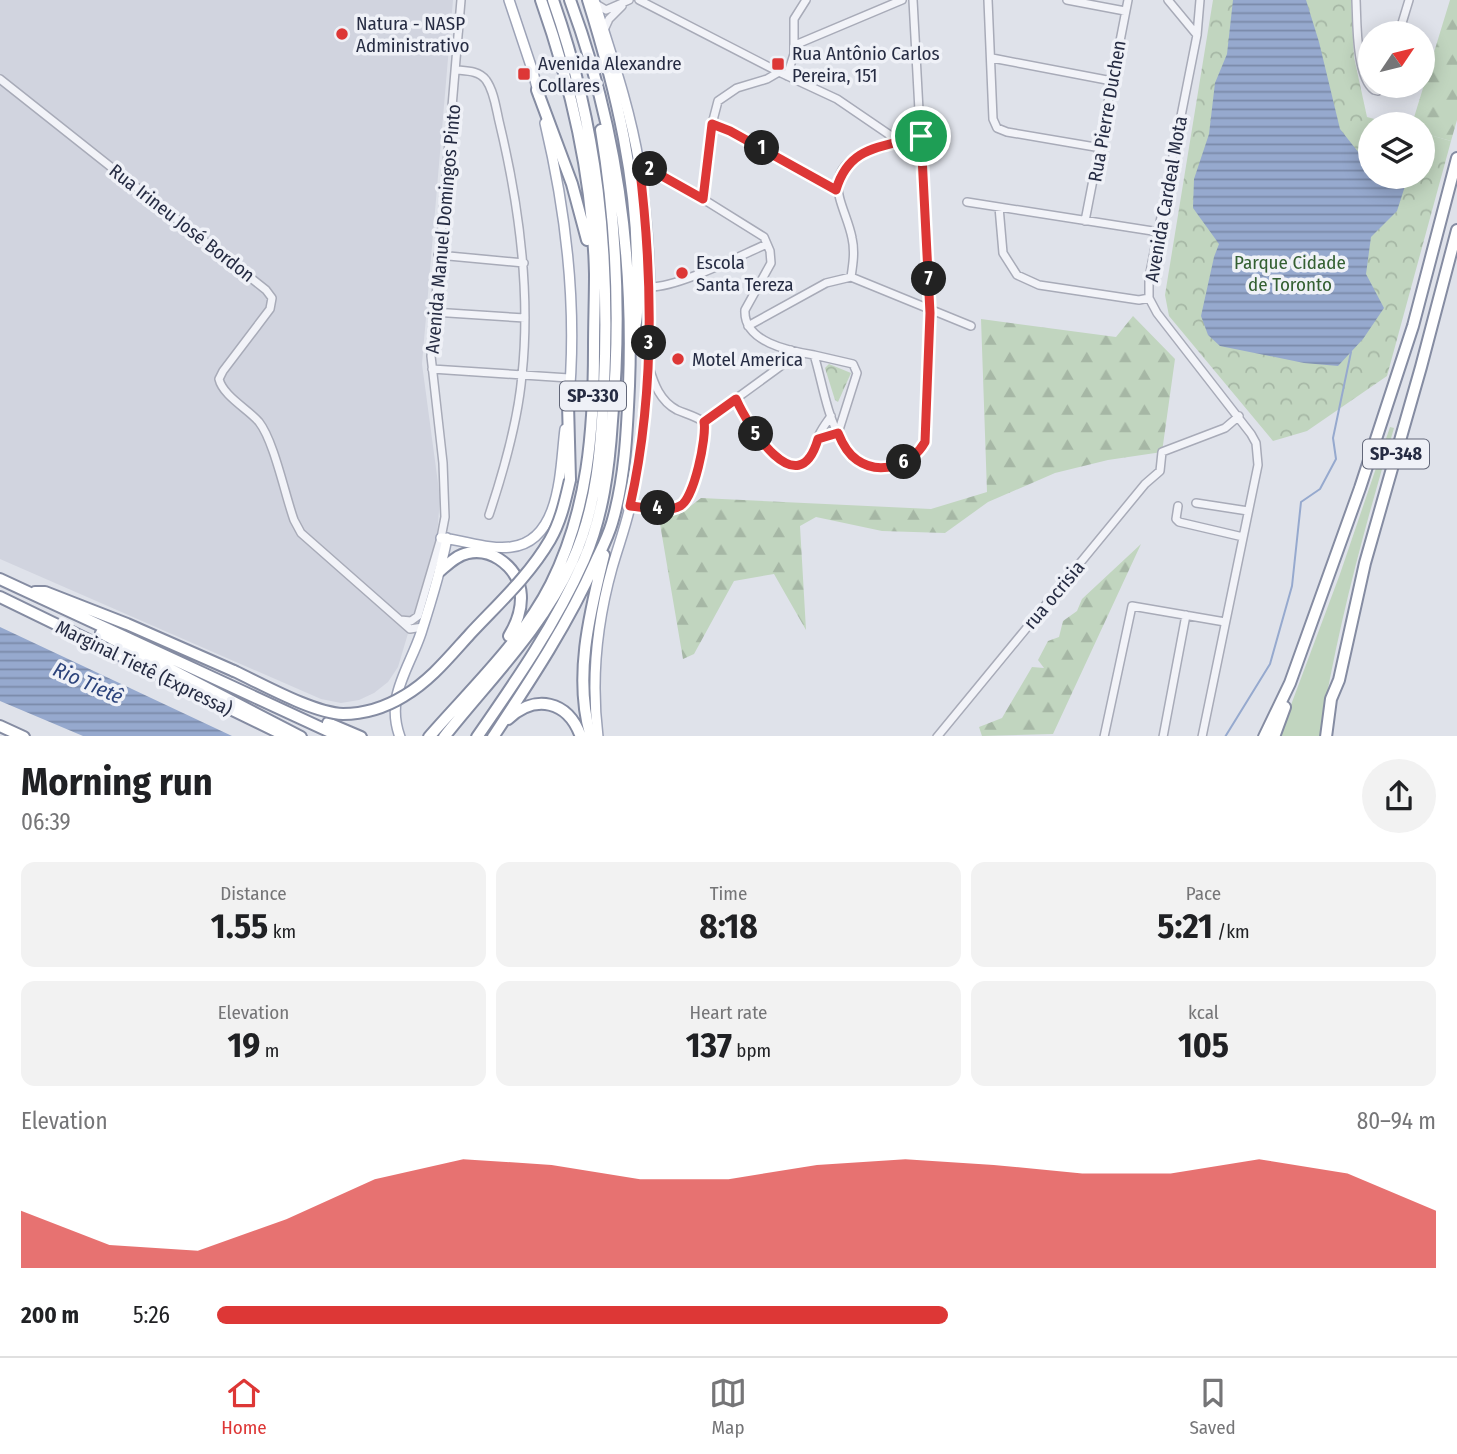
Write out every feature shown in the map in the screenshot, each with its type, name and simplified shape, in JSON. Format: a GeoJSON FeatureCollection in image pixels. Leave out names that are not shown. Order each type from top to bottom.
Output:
{"type":"FeatureCollection","features":[{"type":"Feature","properties":{"kind":"highway","name":"SP-330"},"geometry":{"type":"LineString","coordinates":[[430,736],[528,621],[550,587],[577,519],[589,455],[594,367],[595,272],[591,219],[581,146],[565,74],[541,0]]}},
{"type":"Feature","properties":{"kind":"highway"},"geometry":{"type":"LineString","coordinates":[[445,736],[546,622],[589,519],[594,496],[602,432],[607,312],[604,238],[591,137],[576,72],[553,0]]}},
{"type":"Feature","properties":{"kind":"highway"},"geometry":{"type":"LineString","coordinates":[[570,0],[604,108],[619,184],[631,344],[627,440],[586,645],[584,695],[591,736]]}},
{"type":"Feature","properties":{"kind":"highway"},"geometry":{"type":"LineString","coordinates":[[588,0],[598,33],[631,182],[638,256],[637,322],[631,344]]}},
{"type":"Feature","properties":{"kind":"highway"},"geometry":{"type":"LineString","coordinates":[[478,736],[585,558],[596,525],[610,455],[618,296],[615,230],[608,171],[587,52]]}},
{"type":"Feature","properties":{"kind":"highway"},"geometry":{"type":"LineString","coordinates":[[537,90],[544,101],[580,210],[589,261],[595,272]]}},
{"type":"Feature","properties":{"kind":"highway","name":"SP-348"},"geometry":{"type":"LineString","coordinates":[[1290,684],[1360,488],[1413,326],[1457,158]]}},
{"type":"Feature","properties":{"kind":"highway","name":"SP-348"},"geometry":{"type":"LineString","coordinates":[[1339,680],[1365,563],[1422,366],[1457,230]]}},
{"type":"Feature","properties":{"kind":"highway"},"geometry":{"type":"LineString","coordinates":[[26,592],[45,593],[116,619],[331,713],[367,711],[387,705],[404,696],[437,669],[540,556],[558,525],[570,480],[568,404]]}},
{"type":"Feature","properties":{"kind":"highway"},"geometry":{"type":"LineString","coordinates":[[496,732],[559,631],[585,584],[611,525]]}},
{"type":"Feature","properties":{"kind":"highway"},"geometry":{"type":"LineString","coordinates":[[440,571],[460,556],[481,552],[493,555],[517,576],[522,604],[518,620],[491,666]]}},
{"type":"Feature","properties":{"kind":"highway"},"geometry":{"type":"LineString","coordinates":[[0,579],[339,736]]}},
{"type":"Feature","properties":{"kind":"highway","name":"Marginal Tietê (Expressa)"},"geometry":{"type":"LineString","coordinates":[[0,597],[286,736]]}},
{"type":"Feature","properties":{"kind":"highway"},"geometry":{"type":"LineString","coordinates":[[72,613],[103,635],[233,699],[299,736]]}},
{"type":"Feature","properties":{"kind":"highway"},"geometry":{"type":"LineString","coordinates":[[1326,736],[1331,699],[1339,680]]}},
{"type":"Feature","properties":{"kind":"highway"},"geometry":{"type":"LineString","coordinates":[[1333,736],[1339,680]]}},
{"type":"Feature","properties":{"kind":"highway"},"geometry":{"type":"LineString","coordinates":[[1264,736],[1290,684]]}},
{"type":"Feature","properties":{"kind":"highway"},"geometry":{"type":"LineString","coordinates":[[1274,736],[1290,684]]}},
{"type":"Feature","properties":{"kind":"highway"},"geometry":{"type":"LineString","coordinates":[[496,732],[529,704],[546,703],[572,718],[581,736]]}},
{"type":"Feature","properties":{"kind":"highway"},"geometry":{"type":"LineString","coordinates":[[280,709],[318,719],[360,736]]}},
{"type":"Feature","properties":{"kind":"highway"},"geometry":{"type":"LineString","coordinates":[[0,726],[22,736]]}},
{"type":"Feature","properties":{"kind":"main road"},"geometry":{"type":"LineString","coordinates":[[400,736],[395,715],[396,696],[440,571],[444,538],[512,547],[538,534],[553,511],[568,404],[571,295],[567,246],[554,160],[537,90],[509,0]]}},
{"type":"Feature","properties":{"kind":"main road"},"geometry":{"type":"LineString","coordinates":[[594,0],[625,103],[639,163],[649,287],[648,365],[641,440],[630,506],[611,570],[595,677],[598,736]]}},
{"type":"Feature","properties":{"kind":"street","name":"Avenida Manuel Domingos Pinto"},"geometry":{"type":"LineString","coordinates":[[399,620],[411,621],[418,616],[444,538],[445,486],[432,369],[433,312],[457,70],[461,0]]}},
{"type":"Feature","properties":{"kind":"street"},"geometry":{"type":"LineString","coordinates":[[594,0],[598,7],[606,10],[628,0]]}},
{"type":"Feature","properties":{"kind":"street"},"geometry":{"type":"LineString","coordinates":[[604,30],[609,19],[628,0]]}},
{"type":"Feature","properties":{"kind":"street"},"geometry":{"type":"LineString","coordinates":[[639,0],[837,99],[922,157]]}},
{"type":"Feature","properties":{"kind":"street"},"geometry":{"type":"LineString","coordinates":[[787,76],[794,45],[794,19],[806,0]]}},
{"type":"Feature","properties":{"kind":"street"},"geometry":{"type":"LineString","coordinates":[[794,45],[901,0]]}},
{"type":"Feature","properties":{"kind":"street"},"geometry":{"type":"LineString","coordinates":[[814,355],[830,414],[849,453],[858,461],[871,466],[898,465],[920,450],[926,433],[930,308],[913,0]]}},
{"type":"Feature","properties":{"kind":"street"},"geometry":{"type":"LineString","coordinates":[[988,0],[993,119],[997,128],[1101,148]]}},
{"type":"Feature","properties":{"kind":"street"},"geometry":{"type":"LineString","coordinates":[[1067,0],[1125,11]]}},
{"type":"Feature","properties":{"kind":"street","name":"Rua Pierre Duchen"},"geometry":{"type":"LineString","coordinates":[[1085,221],[1128,0]]}},
{"type":"Feature","properties":{"kind":"street"},"geometry":{"type":"LineString","coordinates":[[1168,0],[1197,35]]}},
{"type":"Feature","properties":{"kind":"street","name":"Avenida Cardeal Mota"},"geometry":{"type":"LineString","coordinates":[[1200,0],[1197,35],[1149,278],[1149,298],[1175,337],[1239,416],[1251,434],[1258,454],[1258,465],[1202,736]]}},
{"type":"Feature","properties":{"kind":"street"},"geometry":{"type":"LineString","coordinates":[[1356,0],[1358,42]]}},
{"type":"Feature","properties":{"kind":"street"},"geometry":{"type":"LineString","coordinates":[[1403,21],[1409,0]]}},
{"type":"Feature","properties":{"kind":"street"},"geometry":{"type":"LineString","coordinates":[[992,58],[1112,81]]}},
{"type":"Feature","properties":{"kind":"street"},"geometry":{"type":"LineString","coordinates":[[457,70],[480,75],[486,79],[492,93],[511,177],[524,263],[522,376],[501,478],[489,515]]}},
{"type":"Feature","properties":{"kind":"street"},"geometry":{"type":"LineString","coordinates":[[703,199],[716,106],[726,93],[779,72]]}},
{"type":"Feature","properties":{"kind":"street","name":"Rua Irineu José Bordon"},"geometry":{"type":"LineString","coordinates":[[0,79],[266,289],[272,299],[270,309],[223,371],[219,382],[263,428],[293,520],[301,533],[399,620]]}},
{"type":"Feature","properties":{"kind":"street"},"geometry":{"type":"LineString","coordinates":[[712,124],[730,131],[836,190]]}},
{"type":"Feature","properties":{"kind":"street"},"geometry":{"type":"LineString","coordinates":[[851,277],[853,242],[836,190],[842,173],[849,162],[863,153],[921,136]]}},
{"type":"Feature","properties":{"kind":"street"},"geometry":{"type":"LineString","coordinates":[[639,163],[764,237],[771,263],[745,310],[744,318],[759,337],[791,350],[847,362],[856,368],[856,379],[844,408],[838,433]]}},
{"type":"Feature","properties":{"kind":"street"},"geometry":{"type":"LineString","coordinates":[[967,202],[1160,232]]}},
{"type":"Feature","properties":{"kind":"street"},"geometry":{"type":"LineString","coordinates":[[999,207],[1003,253],[1017,275],[1039,285],[1139,300],[1149,298]]}},
{"type":"Feature","properties":{"kind":"street"},"geometry":{"type":"LineString","coordinates":[[649,287],[661,288],[767,244]]}},
{"type":"Feature","properties":{"kind":"street"},"geometry":{"type":"LineString","coordinates":[[438,256],[524,263]]}},
{"type":"Feature","properties":{"kind":"street"},"geometry":{"type":"LineString","coordinates":[[748,326],[825,283],[851,277],[971,326]]}},
{"type":"Feature","properties":{"kind":"street"},"geometry":{"type":"LineString","coordinates":[[433,312],[525,318]]}},
{"type":"Feature","properties":{"kind":"street"},"geometry":{"type":"LineString","coordinates":[[704,422],[785,363],[791,350]]}},
{"type":"Feature","properties":{"kind":"street"},"geometry":{"type":"LineString","coordinates":[[648,365],[655,386],[664,400],[676,409],[704,422]]}},
{"type":"Feature","properties":{"kind":"street"},"geometry":{"type":"LineString","coordinates":[[432,369],[569,378]]}},
{"type":"Feature","properties":{"kind":"street"},"geometry":{"type":"LineString","coordinates":[[736,399],[765,446],[787,464],[797,466],[808,460],[830,414],[844,408]]}},
{"type":"Feature","properties":{"kind":"street","name":"rua ocrisia"},"geometry":{"type":"LineString","coordinates":[[938,736],[1145,484],[1160,471],[1162,452],[1225,429],[1239,416]]}},
{"type":"Feature","properties":{"kind":"street"},"geometry":{"type":"LineString","coordinates":[[630,506],[670,509],[681,506],[688,500],[704,437],[704,422]]}},
{"type":"Feature","properties":{"kind":"street"},"geometry":{"type":"LineString","coordinates":[[818,439],[838,433]]}},
{"type":"Feature","properties":{"kind":"street"},"geometry":{"type":"LineString","coordinates":[[1196,503],[1248,511]]}},
{"type":"Feature","properties":{"kind":"street"},"geometry":{"type":"LineString","coordinates":[[1178,506],[1176,519],[1179,522],[1243,537]]}},
{"type":"Feature","properties":{"kind":"street"},"geometry":{"type":"LineString","coordinates":[[1104,736],[1131,608],[1138,606],[1225,622]]}},
{"type":"Feature","properties":{"kind":"street"},"geometry":{"type":"LineString","coordinates":[[1163,736],[1186,615]]}},
{"type":"Feature","properties":{"kind":"street"},"geometry":{"type":"LineString","coordinates":[[399,620],[410,629],[422,627]]}},
{"type":"Feature","properties":{"kind":"shaded area"},"geometry":{"type":"Polygon","coordinates":[[[0,0],[453,0],[422,364],[440,498],[437,536],[398,667],[388,682],[374,693],[359,700],[341,703],[321,699],[0,559],[0,0]]]}},
{"type":"Feature","properties":{"kind":"green space","name":"Parque Cidade de Toronto"},"geometry":{"type":"Polygon","coordinates":[[[1213,0],[1351,0],[1358,98],[1363,98],[1366,112],[1358,112],[1358,189],[1435,189],[1435,136],[1451,141],[1387,376],[1307,431],[1273,441],[1169,316],[1165,295],[1213,0]]]}},
{"type":"Feature","properties":{"kind":"green space"},"geometry":{"type":"Polygon","coordinates":[[[1450,0],[1457,0],[1457,120],[1451,141],[1435,136],[1435,112],[1416,112],[1420,98],[1435,98],[1435,49],[1450,0]]]}},
{"type":"Feature","properties":{"kind":"green space"},"geometry":{"type":"Polygon","coordinates":[[[1133,316],[1175,359],[1162,452],[1108,460],[1055,473],[988,502],[945,533],[882,531],[816,517],[800,526],[806,630],[774,574],[734,581],[694,654],[683,659],[659,518],[688,508],[701,498],[931,509],[987,492],[981,319],[1116,337],[1133,316]]]}},
{"type":"Feature","properties":{"kind":"green space"},"geometry":{"type":"Polygon","coordinates":[[[829,364],[851,373],[838,402],[825,368],[829,364]]]}},
{"type":"Feature","properties":{"kind":"green space"},"geometry":{"type":"Polygon","coordinates":[[[1390,427],[1394,428],[1352,581],[1320,736],[1279,736],[1340,574],[1390,427]]]}},
{"type":"Feature","properties":{"kind":"green space"},"geometry":{"type":"Polygon","coordinates":[[[1141,544],[1053,734],[982,736],[979,727],[1002,718],[1032,667],[1044,668],[1038,660],[1048,641],[1059,637],[1063,621],[1077,611],[1082,599],[1141,544]]]}},
{"type":"Feature","properties":{"kind":"water","name":"Parque Cidade de Toronto"},"geometry":{"type":"Polygon","coordinates":[[[1233,0],[1306,0],[1340,129],[1358,152],[1358,189],[1404,189],[1397,211],[1371,237],[1366,274],[1384,308],[1363,339],[1338,366],[1304,363],[1220,346],[1208,335],[1201,316],[1219,244],[1193,208],[1194,179],[1209,134],[1215,83],[1227,54],[1233,0]]]}},
{"type":"Feature","properties":{"kind":"water","name":"Rio Tietê"},"geometry":{"type":"Polygon","coordinates":[[[0,627],[232,736],[83,736],[0,701],[0,627]]]}},
{"type":"Feature","properties":{"kind":"waterway"},"geometry":{"type":"LineString","coordinates":[[1226,736],[1270,664],[1292,586],[1301,502],[1320,489],[1336,459],[1333,438],[1351,352]]}},
{"type":"Feature","properties":{"kind":"place","name":"Natura - NASP Administrativo"},"geometry":{"type":"Point","coordinates":[342,34]}},
{"type":"Feature","properties":{"kind":"place","name":"Rua Antônio Carlos Pereira, 151"},"geometry":{"type":"Point","coordinates":[778,64]}},
{"type":"Feature","properties":{"kind":"place","name":"Avenida Alexandre Collares"},"geometry":{"type":"Point","coordinates":[524,74]}},
{"type":"Feature","properties":{"kind":"place","name":"Escola Santa Tereza"},"geometry":{"type":"Point","coordinates":[682,273]}},
{"type":"Feature","properties":{"kind":"place","name":"Motel America"},"geometry":{"type":"Point","coordinates":[678,359]}},
{"type":"Feature","properties":{"kind":"route"},"geometry":{"type":"LineString","coordinates":[[712,124],[730,131],[836,190],[845,167],[856,157],[921,136],[930,313],[926,433],[920,450],[898,465],[871,466],[858,461],[849,453],[838,433],[818,439],[808,460],[797,466],[787,464],[765,446],[736,399],[704,422],[704,437],[688,500],[681,506],[670,509],[630,506],[641,440],[649,338],[648,266],[639,163],[703,199],[712,124]]}}]}
